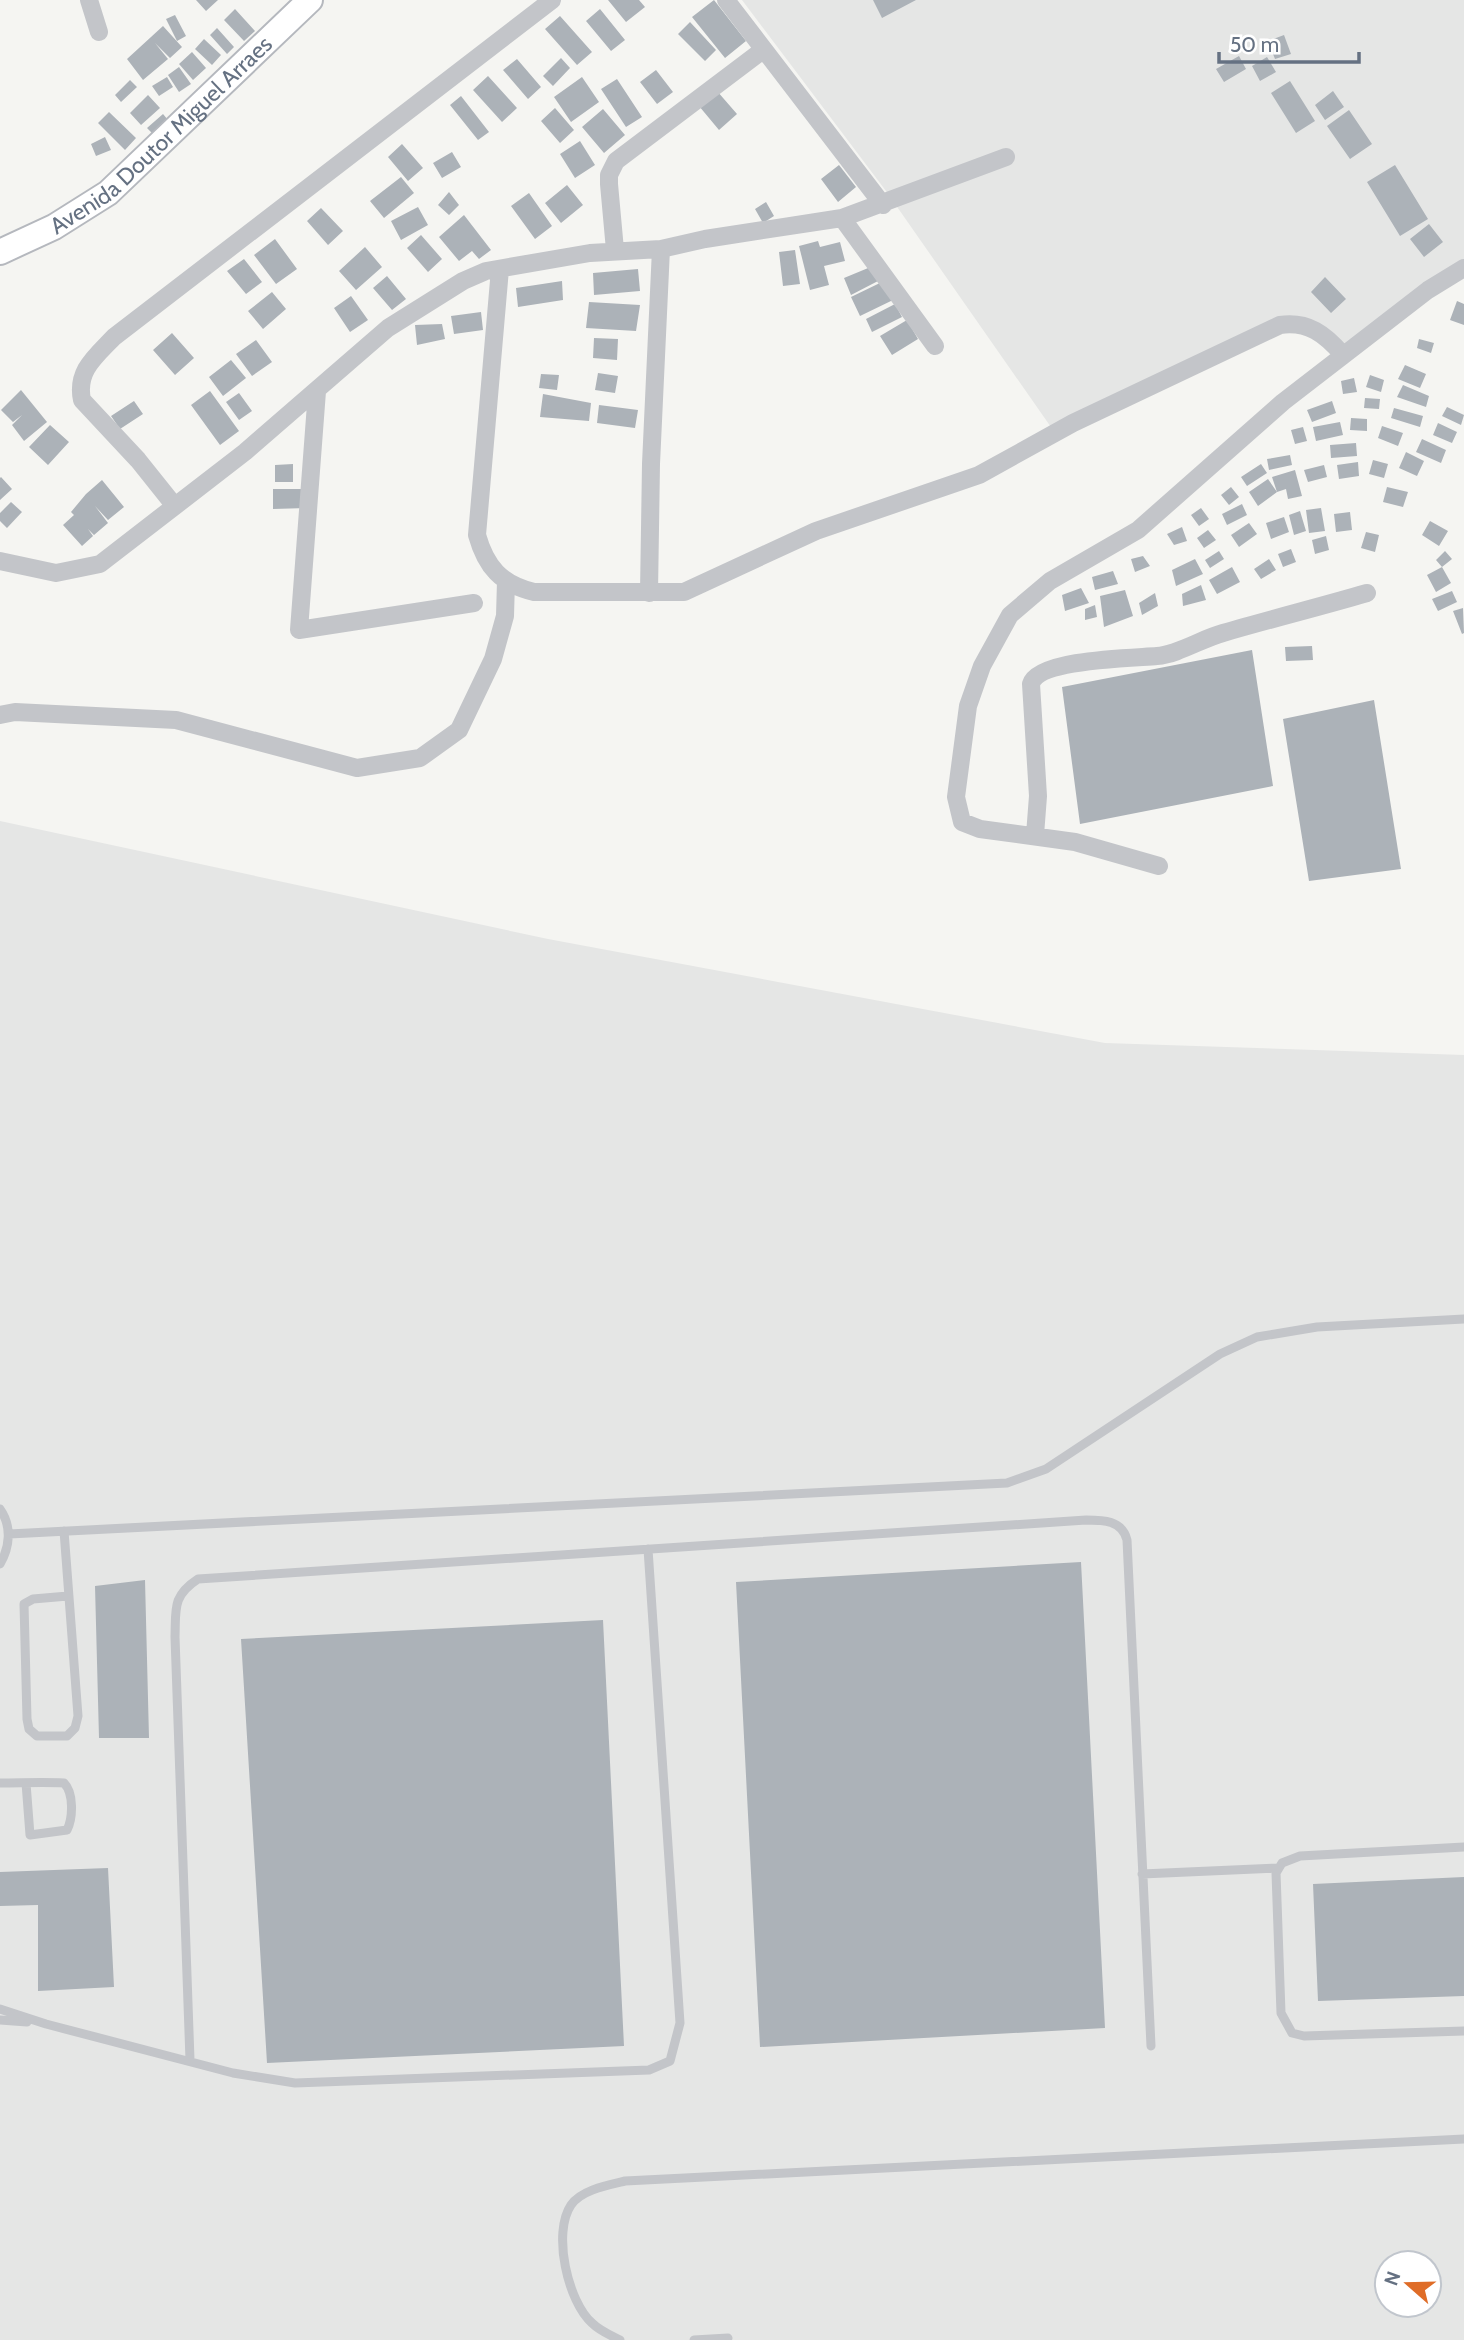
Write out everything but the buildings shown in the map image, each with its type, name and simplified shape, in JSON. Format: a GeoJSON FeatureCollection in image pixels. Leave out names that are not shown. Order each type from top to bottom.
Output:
{"type":"FeatureCollection","features":[{"type":"Feature","properties":{"kind":"main road","name":"Avenida Doutor Miguel Arraes"},"geometry":{"type":"LineString","coordinates":[[0,252],[54,227],[108,193],[310,0]]}},
{"type":"Feature","properties":{"kind":"street"},"geometry":{"type":"LineString","coordinates":[[89,0],[99,32]]}},
{"type":"Feature","properties":{"kind":"street"},"geometry":{"type":"LineString","coordinates":[[174,505],[138,460],[82,400],[79,388],[83,371],[114,337],[552,0]]}},
{"type":"Feature","properties":{"kind":"street"},"geometry":{"type":"LineString","coordinates":[[726,0],[883,205]]}},
{"type":"Feature","properties":{"kind":"street"},"geometry":{"type":"LineString","coordinates":[[615,250],[609,184],[616,161],[763,50]]}},
{"type":"Feature","properties":{"kind":"street"},"geometry":{"type":"LineString","coordinates":[[0,562],[56,573],[79,571],[100,564],[245,452],[372,341],[420,305],[463,281],[500,269],[615,250],[661,249],[705,239],[842,218],[883,205],[1006,157]]}},
{"type":"Feature","properties":{"kind":"street"},"geometry":{"type":"LineString","coordinates":[[842,218],[935,345]]}},
{"type":"Feature","properties":{"kind":"street"},"geometry":{"type":"LineString","coordinates":[[649,593],[661,249]]}},
{"type":"Feature","properties":{"kind":"street"},"geometry":{"type":"LineString","coordinates":[[1159,866],[1075,842],[967,826],[962,822],[956,805],[968,706],[982,666],[1000,628],[1035,592],[1138,530],[1182,494],[1261,419],[1428,290],[1464,268]]}},
{"type":"Feature","properties":{"kind":"street"},"geometry":{"type":"LineString","coordinates":[[500,269],[477,535],[482,554],[494,572],[506,581],[534,592],[684,592],[829,526],[979,475],[1073,423],[1270,328],[1292,323],[1305,324],[1324,335],[1343,355]]}},
{"type":"Feature","properties":{"kind":"street"},"geometry":{"type":"LineString","coordinates":[[317,391],[299,630],[474,603]]}},
{"type":"Feature","properties":{"kind":"street"},"geometry":{"type":"LineString","coordinates":[[0,715],[15,712],[176,720],[252,743],[357,768],[420,758],[459,730],[493,659],[505,616],[506,581]]}},
{"type":"Feature","properties":{"kind":"street"},"geometry":{"type":"LineString","coordinates":[[1035,835],[1038,796],[1031,684],[1036,676],[1054,668],[1097,660],[1167,655],[1221,633],[1367,593]]}},
{"type":"Feature","properties":{"kind":"lane"},"geometry":{"type":"LineString","coordinates":[[9,1534],[1007,1483],[1046,1469],[1220,1353],[1257,1337],[1317,1327],[1464,1319]]}},
{"type":"Feature","properties":{"kind":"lane"},"geometry":{"type":"LineString","coordinates":[[0,1509],[9,1534],[6,1553],[0,1564]]}},
{"type":"Feature","properties":{"kind":"lane"},"geometry":{"type":"LineString","coordinates":[[190,2060],[175,1696],[176,1604],[180,1593],[207,1576],[1086,1520],[1106,1521],[1121,1527],[1127,1540],[1151,2046]]}},
{"type":"Feature","properties":{"kind":"lane"},"geometry":{"type":"LineString","coordinates":[[64,1531],[78,1706],[77,1723],[67,1736],[37,1736],[29,1729],[27,1719],[24,1604],[33,1599],[68,1596]]}},
{"type":"Feature","properties":{"kind":"lane"},"geometry":{"type":"LineString","coordinates":[[0,2009],[46,2024],[253,2078],[295,2084],[649,2070],[670,2062],[678,2040],[680,2023],[648,1549]]}},
{"type":"Feature","properties":{"kind":"lane"},"geometry":{"type":"LineString","coordinates":[[0,1783],[26,1783],[67,1785],[71,1821],[67,1830],[30,1835],[26,1783]]}},
{"type":"Feature","properties":{"kind":"lane"},"geometry":{"type":"LineString","coordinates":[[1142,1874],[1278,1868],[1289,1858],[1318,1854],[1464,1847]]}},
{"type":"Feature","properties":{"kind":"lane"},"geometry":{"type":"LineString","coordinates":[[1278,1868],[1279,1997],[1283,2020],[1292,2033],[1304,2036],[1464,2031]]}},
{"type":"Feature","properties":{"kind":"lane"},"geometry":{"type":"LineString","coordinates":[[0,2020],[46,2024]]}},
{"type":"Feature","properties":{"kind":"lane"},"geometry":{"type":"LineString","coordinates":[[620,2340],[591,2322],[581,2309],[563,2254],[564,2224],[571,2204],[594,2189],[625,2181],[1464,2139]]}},
{"type":"Feature","properties":{"kind":"lane"},"geometry":{"type":"LineString","coordinates":[[694,2340],[727,2338]]}},
{"type":"Feature","properties":{"kind":"shaded area"},"geometry":{"type":"Polygon","coordinates":[[[742,0],[1464,0],[1464,271],[1350,352],[1304,325],[1275,328],[1053,430],[886,191],[742,0]]]}},
{"type":"Feature","properties":{"kind":"shaded area"},"geometry":{"type":"Polygon","coordinates":[[[0,821],[548,939],[1105,1043],[1464,1055],[1464,2340],[0,2340],[0,821]]]}}]}
